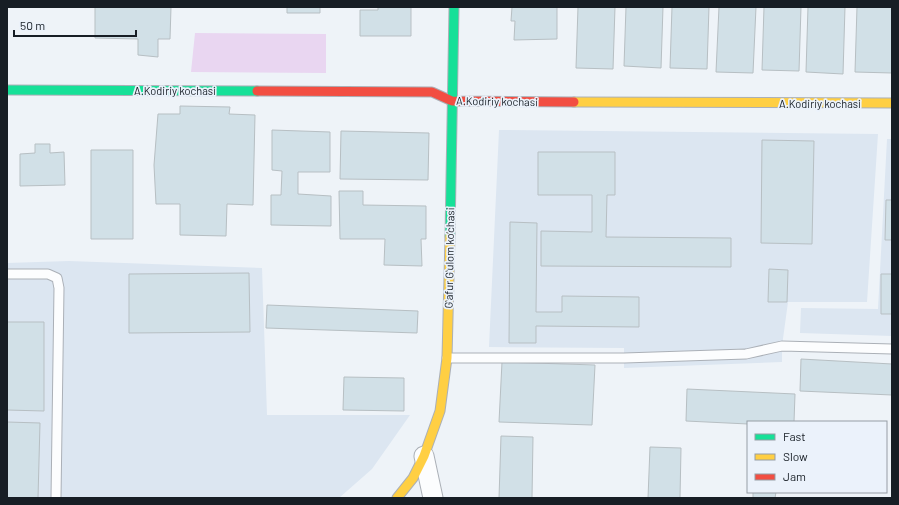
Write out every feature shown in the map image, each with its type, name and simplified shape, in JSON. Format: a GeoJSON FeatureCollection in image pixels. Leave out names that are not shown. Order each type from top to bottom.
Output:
{"type":"FeatureCollection","features":[{"type":"Feature","properties":{"kind":"street","name":"Gʻafur Gʻulom ko’chasi"},"geometry":{"type":"LineString","coordinates":[[397,498],[413,478],[424,456],[440,411],[447,358],[454,7]]}},
{"type":"Feature","properties":{"kind":"street","name":"A.Kodiriy kochasi"},"geometry":{"type":"LineString","coordinates":[[7,90],[432,92],[452,101],[892,103]]}},
{"type":"Feature","properties":{"kind":"street"},"geometry":{"type":"LineString","coordinates":[[424,456],[433,498]]}},
{"type":"Feature","properties":{"kind":"lane"},"geometry":{"type":"LineString","coordinates":[[7,274],[48,274],[57,278],[59,288],[56,498]]}},
{"type":"Feature","properties":{"kind":"lane"},"geometry":{"type":"LineString","coordinates":[[447,358],[624,358],[739,355],[782,346],[892,349]]}},
{"type":"Feature","properties":{"kind":"shaded area"},"geometry":{"type":"Polygon","coordinates":[[[195,33],[326,34],[326,73],[191,72],[195,33]]]}},
{"type":"Feature","properties":{"kind":"shaded area"},"geometry":{"type":"Polygon","coordinates":[[[499,130],[878,134],[867,302],[788,302],[782,346],[782,362],[624,368],[624,348],[489,347],[499,130]]]}},
{"type":"Feature","properties":{"kind":"shaded area"},"geometry":{"type":"Polygon","coordinates":[[[887,139],[892,139],[892,336],[800,333],[801,308],[878,309],[887,139]]]}},
{"type":"Feature","properties":{"kind":"shaded area"},"geometry":{"type":"Polygon","coordinates":[[[69,261],[262,268],[267,415],[410,415],[372,469],[339,498],[7,498],[7,263],[69,261]]]}},
{"type":"Feature","properties":{"kind":"building"},"geometry":{"type":"Polygon","coordinates":[[[95,7],[171,7],[170,39],[158,39],[158,57],[138,55],[138,39],[95,38],[95,7]]]}},
{"type":"Feature","properties":{"kind":"building"},"geometry":{"type":"Polygon","coordinates":[[[287,7],[320,7],[320,13],[287,13],[287,7]]]}},
{"type":"Feature","properties":{"kind":"building"},"geometry":{"type":"Polygon","coordinates":[[[378,7],[411,7],[411,36],[360,36],[360,10],[378,10],[378,7]]]}},
{"type":"Feature","properties":{"kind":"building"},"geometry":{"type":"Polygon","coordinates":[[[512,7],[557,7],[557,39],[514,40],[515,21],[511,21],[512,7]]]}},
{"type":"Feature","properties":{"kind":"building"},"geometry":{"type":"Polygon","coordinates":[[[578,7],[615,7],[613,69],[576,68],[578,7]]]}},
{"type":"Feature","properties":{"kind":"building"},"geometry":{"type":"Polygon","coordinates":[[[626,7],[663,7],[661,68],[624,66],[626,7]]]}},
{"type":"Feature","properties":{"kind":"building"},"geometry":{"type":"Polygon","coordinates":[[[672,7],[709,7],[707,69],[670,68],[672,7]]]}},
{"type":"Feature","properties":{"kind":"building"},"geometry":{"type":"Polygon","coordinates":[[[719,7],[756,7],[753,73],[716,72],[719,7]]]}},
{"type":"Feature","properties":{"kind":"building"},"geometry":{"type":"Polygon","coordinates":[[[764,7],[801,7],[799,71],[762,70],[764,7]]]}},
{"type":"Feature","properties":{"kind":"building"},"geometry":{"type":"Polygon","coordinates":[[[808,7],[845,7],[843,74],[806,72],[808,7]]]}},
{"type":"Feature","properties":{"kind":"building"},"geometry":{"type":"Polygon","coordinates":[[[857,7],[892,7],[892,73],[855,72],[857,7]]]}},
{"type":"Feature","properties":{"kind":"building"},"geometry":{"type":"Polygon","coordinates":[[[180,106],[230,107],[229,114],[255,115],[253,205],[227,204],[226,236],[180,235],[180,204],[156,204],[154,165],[158,114],[180,114],[180,106]]]}},
{"type":"Feature","properties":{"kind":"building"},"geometry":{"type":"Polygon","coordinates":[[[272,130],[330,132],[330,172],[298,172],[298,194],[331,196],[331,226],[271,225],[271,195],[281,195],[282,171],[272,170],[272,130]]]}},
{"type":"Feature","properties":{"kind":"building"},"geometry":{"type":"Polygon","coordinates":[[[341,131],[429,133],[428,180],[340,179],[341,131]]]}},
{"type":"Feature","properties":{"kind":"building"},"geometry":{"type":"Polygon","coordinates":[[[762,140],[814,141],[812,244],[761,243],[762,140]]]}},
{"type":"Feature","properties":{"kind":"building"},"geometry":{"type":"Polygon","coordinates":[[[35,144],[50,144],[50,153],[64,152],[65,185],[20,186],[20,154],[35,153],[35,144]]]}},
{"type":"Feature","properties":{"kind":"building"},"geometry":{"type":"Polygon","coordinates":[[[91,150],[133,150],[133,239],[91,239],[91,150]]]}},
{"type":"Feature","properties":{"kind":"building"},"geometry":{"type":"Polygon","coordinates":[[[538,152],[615,152],[615,195],[607,195],[606,237],[731,238],[731,267],[541,266],[541,231],[592,232],[592,195],[538,195],[538,152]]]}},
{"type":"Feature","properties":{"kind":"building"},"geometry":{"type":"Polygon","coordinates":[[[339,191],[363,191],[363,205],[426,206],[426,239],[421,239],[422,266],[384,265],[385,239],[340,239],[339,191]]]}},
{"type":"Feature","properties":{"kind":"building"},"geometry":{"type":"Polygon","coordinates":[[[886,200],[892,200],[892,240],[885,240],[886,200]]]}},
{"type":"Feature","properties":{"kind":"building"},"geometry":{"type":"Polygon","coordinates":[[[510,222],[537,223],[536,312],[562,312],[562,296],[639,297],[639,327],[536,326],[536,343],[509,343],[510,222]]]}},
{"type":"Feature","properties":{"kind":"building"},"geometry":{"type":"Polygon","coordinates":[[[769,269],[788,270],[787,302],[768,302],[769,269]]]}},
{"type":"Feature","properties":{"kind":"building"},"geometry":{"type":"Polygon","coordinates":[[[249,273],[250,332],[129,333],[129,274],[249,273]]]}},
{"type":"Feature","properties":{"kind":"building"},"geometry":{"type":"Polygon","coordinates":[[[881,274],[892,274],[892,314],[881,314],[881,274]]]}},
{"type":"Feature","properties":{"kind":"building"},"geometry":{"type":"Polygon","coordinates":[[[267,305],[418,311],[417,333],[266,328],[267,305]]]}},
{"type":"Feature","properties":{"kind":"building"},"geometry":{"type":"Polygon","coordinates":[[[7,322],[44,322],[44,411],[7,410],[7,322]]]}},
{"type":"Feature","properties":{"kind":"building"},"geometry":{"type":"Polygon","coordinates":[[[801,359],[892,364],[892,395],[800,391],[801,359]]]}},
{"type":"Feature","properties":{"kind":"building"},"geometry":{"type":"Polygon","coordinates":[[[502,362],[595,365],[592,425],[499,422],[502,362]]]}},
{"type":"Feature","properties":{"kind":"building"},"geometry":{"type":"Polygon","coordinates":[[[344,377],[404,378],[404,411],[343,410],[344,377]]]}},
{"type":"Feature","properties":{"kind":"building"},"geometry":{"type":"Polygon","coordinates":[[[687,389],[795,394],[794,421],[747,421],[747,424],[686,421],[687,389]]]}},
{"type":"Feature","properties":{"kind":"building"},"geometry":{"type":"Polygon","coordinates":[[[7,422],[40,423],[38,498],[7,498],[7,422]]]}},
{"type":"Feature","properties":{"kind":"building"},"geometry":{"type":"Polygon","coordinates":[[[501,436],[533,437],[532,498],[499,498],[501,436]]]}},
{"type":"Feature","properties":{"kind":"building"},"geometry":{"type":"Polygon","coordinates":[[[650,447],[681,448],[680,498],[648,498],[650,447]]]}},
{"type":"Feature","properties":{"kind":"building"},"geometry":{"type":"Polygon","coordinates":[[[753,493],[776,493],[775,498],[753,498],[753,493]]]}},
{"type":"Feature","properties":{"kind":"traffic: fast"},"geometry":{"type":"LineString","coordinates":[[450,236],[454,7]]}},
{"type":"Feature","properties":{"kind":"traffic: fast"},"geometry":{"type":"LineString","coordinates":[[7,90],[257,91]]}},
{"type":"Feature","properties":{"kind":"traffic: slow"},"geometry":{"type":"LineString","coordinates":[[574,102],[892,103]]}},
{"type":"Feature","properties":{"kind":"traffic: slow"},"geometry":{"type":"LineString","coordinates":[[397,498],[413,478],[424,456],[440,411],[447,358],[450,236]]}},
{"type":"Feature","properties":{"kind":"traffic: jam"},"geometry":{"type":"LineString","coordinates":[[257,91],[432,92],[452,101],[574,102]]}}]}
